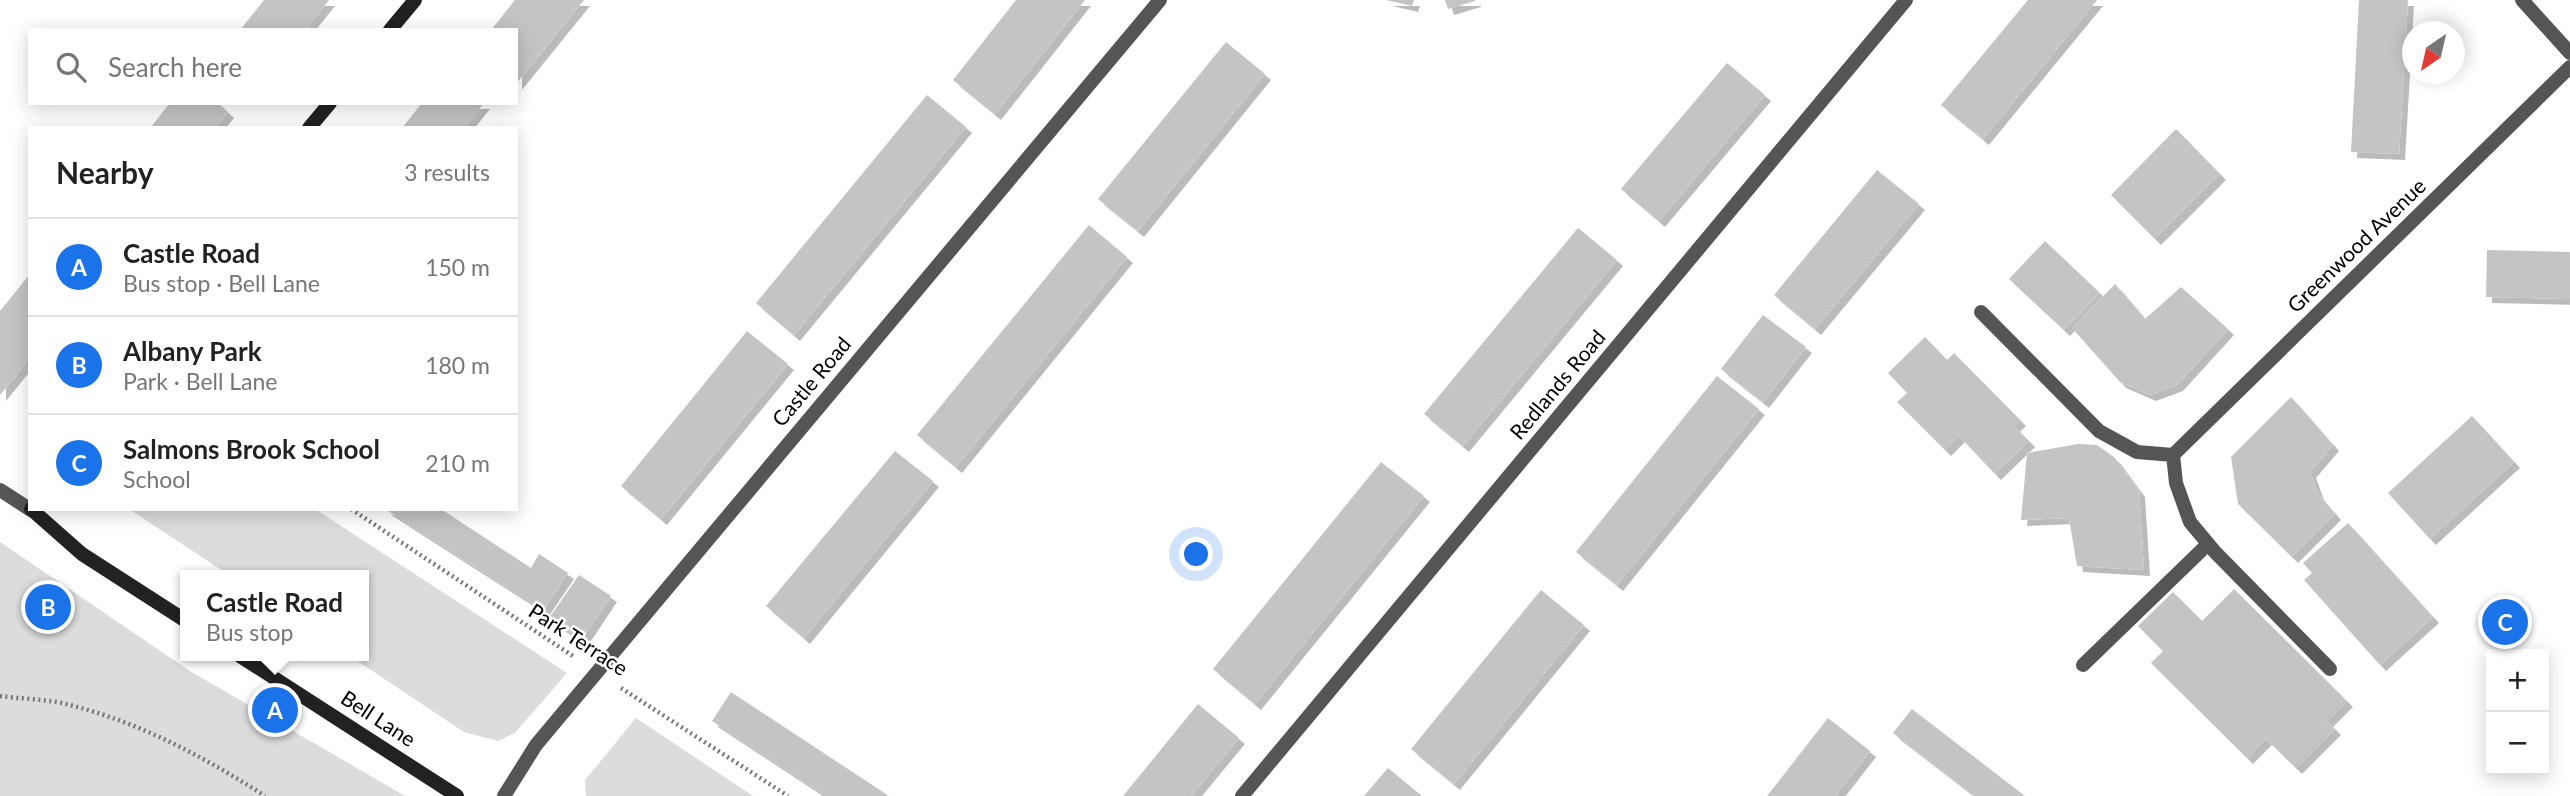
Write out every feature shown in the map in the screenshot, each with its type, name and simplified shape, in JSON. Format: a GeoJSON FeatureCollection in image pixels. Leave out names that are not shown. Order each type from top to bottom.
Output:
{"type":"FeatureCollection","features":[{"type":"Feature","properties":{"kind":"street"},"geometry":{"type":"LineString","coordinates":[[392,28],[415,0]]}},
{"type":"Feature","properties":{"kind":"street","name":"Castle Road"},"geometry":{"type":"LineString","coordinates":[[504,796],[536,745],[1160,0]]}},
{"type":"Feature","properties":{"kind":"street","name":"Redlands Road"},"geometry":{"type":"LineString","coordinates":[[1241,796],[1906,0]]}},
{"type":"Feature","properties":{"kind":"street"},"geometry":{"type":"LineString","coordinates":[[2522,0],[2570,53]]}},
{"type":"Feature","properties":{"kind":"street","name":"Greenwood Avenue"},"geometry":{"type":"LineString","coordinates":[[2173,455],[2570,67]]}},
{"type":"Feature","properties":{"kind":"street"},"geometry":{"type":"LineString","coordinates":[[311,126],[328,105]]}},
{"type":"Feature","properties":{"kind":"street"},"geometry":{"type":"LineString","coordinates":[[1982,312],[2099,431],[2137,452],[2173,455],[2176,484],[2190,522],[2208,544],[2330,669]]}},
{"type":"Feature","properties":{"kind":"street"},"geometry":{"type":"LineString","coordinates":[[0,490],[28,508]]}},
{"type":"Feature","properties":{"kind":"street"},"geometry":{"type":"LineString","coordinates":[[32,511],[82,554],[180,617]]}},
{"type":"Feature","properties":{"kind":"street"},"geometry":{"type":"LineString","coordinates":[[2083,665],[2208,544]]}},
{"type":"Feature","properties":{"kind":"street","name":"Bell Lane"},"geometry":{"type":"LineString","coordinates":[[248,661],[457,796]]}},
{"type":"Feature","properties":{"kind":"path","name":"Park Terrace"},"geometry":{"type":"LineString","coordinates":[[354,511],[788,796]]}},
{"type":"Feature","properties":{"kind":"path"},"geometry":{"type":"LineString","coordinates":[[0,696],[68,704],[133,725],[200,756],[265,796]]}},
{"type":"Feature","properties":{"kind":"shaded area"},"geometry":{"type":"Polygon","coordinates":[[[132,511],[318,511],[567,673],[515,733],[498,741],[464,732],[358,661],[369,661],[369,570],[221,570],[132,511]]]}},
{"type":"Feature","properties":{"kind":"shaded area"},"geometry":{"type":"Polygon","coordinates":[[[0,542],[190,671],[405,796],[0,796],[0,542]]]}},
{"type":"Feature","properties":{"kind":"shaded area"},"geometry":{"type":"Polygon","coordinates":[[[636,718],[753,796],[586,796],[585,780],[636,718]]]}},
{"type":"Feature","properties":{"kind":"building"},"geometry":{"type":"Polygon","coordinates":[[[264,0],[329,0],[307,28],[242,28],[264,0]]]}},
{"type":"Feature","properties":{"kind":"building"},"geometry":{"type":"Polygon","coordinates":[[[515,0],[584,0],[518,82],[518,28],[493,28],[515,0]]]}},
{"type":"Feature","properties":{"kind":"building"},"geometry":{"type":"Polygon","coordinates":[[[1016,0],[1085,0],[995,114],[953,80],[1016,0]]]}},
{"type":"Feature","properties":{"kind":"building"},"geometry":{"type":"Polygon","coordinates":[[[1386,0],[1414,0],[1412,6],[1386,0]]]}},
{"type":"Feature","properties":{"kind":"building"},"geometry":{"type":"Polygon","coordinates":[[[1445,0],[1475,0],[1475,1],[1448,9],[1445,0]]]}},
{"type":"Feature","properties":{"kind":"building"},"geometry":{"type":"Polygon","coordinates":[[[2028,0],[2097,0],[1983,139],[1941,105],[2028,0]]]}},
{"type":"Feature","properties":{"kind":"building"},"geometry":{"type":"Polygon","coordinates":[[[2359,0],[2408,0],[2407,21],[2402,21],[2403,84],[2399,154],[2351,152],[2359,0]]]}},
{"type":"Feature","properties":{"kind":"building"},"geometry":{"type":"Polygon","coordinates":[[[1226,42],[1265,74],[1138,231],[1098,199],[1226,42]]]}},
{"type":"Feature","properties":{"kind":"building"},"geometry":{"type":"Polygon","coordinates":[[[1727,63],[1765,95],[1659,221],[1621,189],[1727,63]]]}},
{"type":"Feature","properties":{"kind":"building"},"geometry":{"type":"Polygon","coordinates":[[[927,95],[966,127],[794,335],[756,303],[927,95]]]}},
{"type":"Feature","properties":{"kind":"building"},"geometry":{"type":"Polygon","coordinates":[[[168,105],[220,105],[228,112],[217,126],[152,126],[168,105]]]}},
{"type":"Feature","properties":{"kind":"building"},"geometry":{"type":"Polygon","coordinates":[[[420,105],[482,105],[466,126],[404,126],[420,105]]]}},
{"type":"Feature","properties":{"kind":"building"},"geometry":{"type":"Polygon","coordinates":[[[2176,129],[2220,174],[2155,239],[2111,195],[2176,129]]]}},
{"type":"Feature","properties":{"kind":"building"},"geometry":{"type":"Polygon","coordinates":[[[1877,170],[1919,204],[1815,329],[1774,295],[1877,170]]]}},
{"type":"Feature","properties":{"kind":"building"},"geometry":{"type":"Polygon","coordinates":[[[1089,225],[1127,257],[956,467],[917,435],[1089,225]]]}},
{"type":"Feature","properties":{"kind":"building"},"geometry":{"type":"Polygon","coordinates":[[[1578,228],[1617,260],[1463,446],[1424,414],[1578,228]]]}},
{"type":"Feature","properties":{"kind":"building"},"geometry":{"type":"Polygon","coordinates":[[[2045,241],[2100,293],[2064,330],[2009,279],[2045,241]]]}},
{"type":"Feature","properties":{"kind":"building"},"geometry":{"type":"Polygon","coordinates":[[[2487,250],[2570,252],[2570,299],[2486,297],[2487,250]]]}},
{"type":"Feature","properties":{"kind":"building"},"geometry":{"type":"Polygon","coordinates":[[[28,276],[28,360],[0,395],[0,311],[28,276]]]}},
{"type":"Feature","properties":{"kind":"building"},"geometry":{"type":"Polygon","coordinates":[[[2115,284],[2145,319],[2181,287],[2228,329],[2177,385],[2150,395],[2120,382],[2072,328],[2115,284]]]}},
{"type":"Feature","properties":{"kind":"building"},"geometry":{"type":"Polygon","coordinates":[[[1763,315],[1806,347],[1763,402],[1721,369],[1763,315]]]}},
{"type":"Feature","properties":{"kind":"building"},"geometry":{"type":"Polygon","coordinates":[[[747,331],[788,364],[661,519],[621,486],[747,331]]]}},
{"type":"Feature","properties":{"kind":"building"},"geometry":{"type":"Polygon","coordinates":[[[1925,337],[1947,360],[1954,353],[2020,420],[2014,426],[2029,441],[1995,474],[1959,436],[1945,450],[1897,402],[1907,393],[1888,373],[1925,337]]]}},
{"type":"Feature","properties":{"kind":"building"},"geometry":{"type":"Polygon","coordinates":[[[1717,376],[1759,409],[1617,585],[1576,552],[1717,376]]]}},
{"type":"Feature","properties":{"kind":"building"},"geometry":{"type":"Polygon","coordinates":[[[2291,397],[2333,445],[2310,472],[2318,494],[2335,514],[2292,557],[2238,504],[2231,457],[2291,397]]]}},
{"type":"Feature","properties":{"kind":"building"},"geometry":{"type":"Polygon","coordinates":[[[2472,416],[2514,462],[2430,539],[2388,493],[2472,416]]]}},
{"type":"Feature","properties":{"kind":"building"},"geometry":{"type":"Polygon","coordinates":[[[2078,444],[2097,445],[2114,457],[2139,491],[2144,570],[2077,566],[2069,518],[2021,520],[2027,453],[2078,444]]]}},
{"type":"Feature","properties":{"kind":"building"},"geometry":{"type":"Polygon","coordinates":[[[895,451],[933,481],[804,638],[766,606],[895,451]]]}},
{"type":"Feature","properties":{"kind":"building"},"geometry":{"type":"Polygon","coordinates":[[[1381,462],[1424,496],[1255,704],[1213,669],[1381,462]]]}},
{"type":"Feature","properties":{"kind":"building"},"geometry":{"type":"Polygon","coordinates":[[[388,511],[444,511],[531,568],[539,554],[568,573],[543,610],[388,511]]]}},
{"type":"Feature","properties":{"kind":"building"},"geometry":{"type":"Polygon","coordinates":[[[2348,523],[2433,617],[2380,665],[2304,580],[2312,573],[2303,563],[2348,523]]]}},
{"type":"Feature","properties":{"kind":"building"},"geometry":{"type":"Polygon","coordinates":[[[579,575],[611,596],[581,641],[549,618],[579,575]]]}},
{"type":"Feature","properties":{"kind":"building"},"geometry":{"type":"Polygon","coordinates":[[[2234,589],[2347,701],[2327,721],[2335,729],[2296,768],[2266,739],[2247,758],[2151,663],[2163,651],[2138,626],[2173,592],[2202,621],[2234,589]]]}},
{"type":"Feature","properties":{"kind":"building"},"geometry":{"type":"Polygon","coordinates":[[[1541,590],[1584,625],[1454,784],[1411,749],[1541,590]]]}},
{"type":"Feature","properties":{"kind":"building"},"geometry":{"type":"Polygon","coordinates":[[[731,692],[889,796],[826,796],[712,721],[731,692]]]}},
{"type":"Feature","properties":{"kind":"building"},"geometry":{"type":"Polygon","coordinates":[[[1198,704],[1239,738],[1191,796],[1123,796],[1198,704]]]}},
{"type":"Feature","properties":{"kind":"building"},"geometry":{"type":"Polygon","coordinates":[[[1912,709],[2025,796],[1975,796],[1893,733],[1912,709]]]}},
{"type":"Feature","properties":{"kind":"building"},"geometry":{"type":"Polygon","coordinates":[[[1828,718],[1870,751],[1835,796],[1767,796],[1828,718]]]}},
{"type":"Feature","properties":{"kind":"building"},"geometry":{"type":"Polygon","coordinates":[[[1388,768],[1422,796],[1364,796],[1388,768]]]}},
{"type":"Feature","properties":{"kind":"place","name":"Albany Park"},"geometry":{"type":"Point","coordinates":[48,607]}},
{"type":"Feature","properties":{"kind":"place","name":"Salmons Brook School"},"geometry":{"type":"Point","coordinates":[2505,622]}},
{"type":"Feature","properties":{"kind":"place","name":"Castle Road"},"geometry":{"type":"Point","coordinates":[275,710]}}]}
